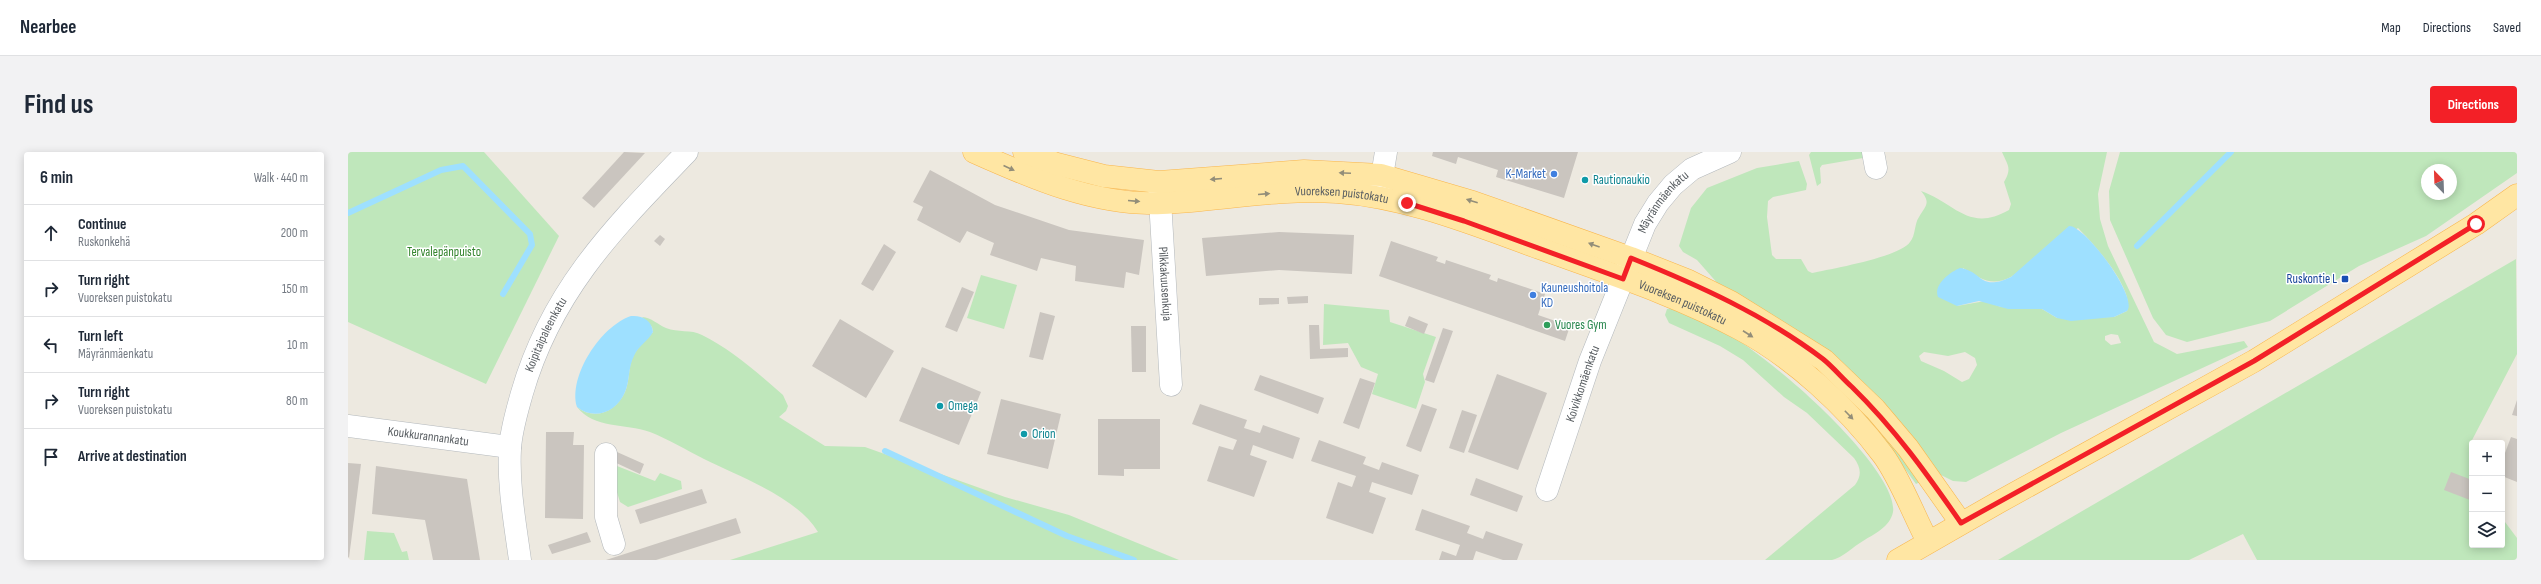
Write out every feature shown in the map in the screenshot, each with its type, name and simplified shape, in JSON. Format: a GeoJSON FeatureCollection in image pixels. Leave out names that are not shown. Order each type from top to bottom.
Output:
{"type":"FeatureCollection","features":[{"type":"Feature","properties":{"kind":"main road","name":"Vuoreksen puistokatu"},"geometry":{"type":"LineString","coordinates":[[974,152],[1039,181],[1096,196],[1159,193],[1335,192],[1379,197],[1464,221],[1652,289],[1742,330],[1785,360],[1850,415],[1884,457],[1928,542]]}},
{"type":"Feature","properties":{"kind":"main road","name":"Vuoreksen puistokatu"},"geometry":{"type":"LineString","coordinates":[[1024,152],[1058,164],[1159,193],[1304,171],[1381,175],[1473,202],[1631,258],[1689,281],[1731,302],[1824,360],[1875,409],[1908,448],[1961,523]]}},
{"type":"Feature","properties":{"kind":"main road"},"geometry":{"type":"LineString","coordinates":[[1898,560],[1961,523],[2254,361],[2476,224],[2517,195]]}},
{"type":"Feature","properties":{"kind":"street","name":"Koipitaipaleenkatu"},"geometry":{"type":"LineString","coordinates":[[520,560],[509,472],[510,447],[526,380],[542,339],[569,287],[593,254],[687,152]]}},
{"type":"Feature","properties":{"kind":"street"},"geometry":{"type":"LineString","coordinates":[[1379,197],[1381,175],[1386,152]]}},
{"type":"Feature","properties":{"kind":"street","name":"Mäyränmäenkatu"},"geometry":{"type":"LineString","coordinates":[[1623,279],[1645,224],[1658,203],[1673,185],[1692,169],[1730,152]]}},
{"type":"Feature","properties":{"kind":"street","name":"Pilkkakuusenkuja"},"geometry":{"type":"LineString","coordinates":[[1159,193],[1171,386]]}},
{"type":"Feature","properties":{"kind":"street","name":"Koivikkomäenkatu"},"geometry":{"type":"LineString","coordinates":[[1547,490],[1590,361],[1623,279]]}},
{"type":"Feature","properties":{"kind":"street","name":"Koukkurannankatu"},"geometry":{"type":"LineString","coordinates":[[348,426],[510,447]]}},
{"type":"Feature","properties":{"kind":"street"},"geometry":{"type":"LineString","coordinates":[[606,454],[606,517],[614,544]]}},
{"type":"Feature","properties":{"kind":"green space","name":"Tervalepänpuisto"},"geometry":{"type":"Polygon","coordinates":[[[348,152],[484,152],[559,236],[486,384],[348,322],[348,152]]]}},
{"type":"Feature","properties":{"kind":"green space"},"geometry":{"type":"Polygon","coordinates":[[[1811,152],[1863,152],[1863,158],[1822,165],[1820,168],[1821,183],[1817,186],[1809,155],[1811,152]]]}},
{"type":"Feature","properties":{"kind":"green space"},"geometry":{"type":"Polygon","coordinates":[[[2002,152],[2107,152],[2098,194],[2100,219],[2108,246],[2154,342],[2177,354],[2244,341],[2248,347],[2061,433],[1966,482],[1953,481],[1939,474],[1792,327],[1719,285],[1697,260],[1683,252],[1679,246],[1691,208],[1707,188],[1757,168],[1799,161],[1807,184],[1806,190],[1773,197],[1768,201],[1767,217],[1772,255],[1776,259],[1801,259],[1808,271],[1812,273],[1864,262],[1893,253],[1910,242],[1917,220],[1927,201],[1921,191],[1933,196],[1963,214],[1973,217],[1983,218],[1995,216],[2009,210],[2011,204],[2004,182],[2008,173],[2008,167],[2002,152]],[[2078,228],[2011,277],[2004,280],[1986,280],[1963,268],[1957,306],[1985,301],[2001,307],[2042,309],[2057,318],[2114,317],[2127,311],[2128,302],[2125,291],[2119,279],[2102,255],[2078,228]],[[2111,334],[2105,336],[2105,340],[2111,345],[2121,343],[2118,335],[2111,334]],[[1924,352],[1919,356],[1921,361],[1944,371],[1962,382],[1969,379],[1977,365],[1975,358],[1965,352],[1948,356],[1924,352]]]}},
{"type":"Feature","properties":{"kind":"green space"},"geometry":{"type":"Polygon","coordinates":[[[2120,152],[2517,152],[2517,173],[2426,236],[2359,266],[2270,321],[2187,342],[2166,335],[2153,318],[2110,220],[2109,191],[2120,152]]]}},
{"type":"Feature","properties":{"kind":"green space"},"geometry":{"type":"Polygon","coordinates":[[[2516,259],[2517,354],[2472,440],[2469,440],[2469,548],[2505,548],[2505,522],[2517,538],[2517,560],[2257,560],[2243,534],[2189,560],[1998,560],[2516,259]]]}},
{"type":"Feature","properties":{"kind":"green space"},"geometry":{"type":"Polygon","coordinates":[[[981,275],[1017,285],[1004,329],[967,318],[981,275]]]}},
{"type":"Feature","properties":{"kind":"green space"},"geometry":{"type":"Polygon","coordinates":[[[1713,301],[1815,365],[1884,433],[1920,482],[1916,484],[1881,436],[1713,301]]]}},
{"type":"Feature","properties":{"kind":"green space"},"geometry":{"type":"Polygon","coordinates":[[[1324,304],[1389,310],[1390,322],[1436,337],[1423,374],[1425,382],[1416,409],[1372,394],[1378,374],[1361,367],[1348,343],[1323,345],[1324,304]]]}},
{"type":"Feature","properties":{"kind":"green space"},"geometry":{"type":"Polygon","coordinates":[[[1667,309],[1691,314],[1724,331],[1762,357],[1801,390],[1838,425],[1868,459],[1888,489],[1893,512],[1889,522],[1877,533],[1836,559],[1765,560],[1855,485],[1860,475],[1858,465],[1854,458],[1807,413],[1784,397],[1743,360],[1720,346],[1669,323],[1665,315],[1667,309]]]}},
{"type":"Feature","properties":{"kind":"green space"},"geometry":{"type":"Polygon","coordinates":[[[642,317],[671,329],[698,333],[724,347],[783,395],[788,406],[786,411],[779,417],[825,446],[865,447],[1005,497],[1069,515],[1179,560],[730,560],[818,532],[809,520],[796,508],[767,489],[657,435],[640,429],[610,424],[592,419],[577,407],[584,411],[597,414],[610,409],[621,399],[627,388],[630,365],[633,356],[653,332],[652,327],[642,317]]]}},
{"type":"Feature","properties":{"kind":"green space"},"geometry":{"type":"Polygon","coordinates":[[[617,466],[655,481],[660,473],[681,481],[682,489],[628,507],[620,502],[615,486],[617,466]]]}},
{"type":"Feature","properties":{"kind":"green space"},"geometry":{"type":"Polygon","coordinates":[[[367,531],[394,533],[402,552],[407,551],[409,560],[364,560],[367,531]]]}},
{"type":"Feature","properties":{"kind":"water"},"geometry":{"type":"Polygon","coordinates":[[[2069,226],[2077,229],[2086,237],[2098,249],[2108,263],[2125,292],[2129,304],[2127,311],[2114,317],[2071,321],[2057,318],[2042,309],[2008,309],[1979,301],[1957,306],[1938,297],[1938,288],[1943,280],[1960,268],[1973,273],[1987,282],[2001,281],[2011,277],[2069,226]]]}},
{"type":"Feature","properties":{"kind":"water"},"geometry":{"type":"Polygon","coordinates":[[[631,316],[639,316],[646,319],[651,324],[653,332],[638,349],[632,360],[625,392],[617,405],[611,409],[598,414],[584,411],[577,407],[576,395],[577,381],[582,367],[598,341],[609,330],[631,316]]]}},
{"type":"Feature","properties":{"kind":"building"},"geometry":{"type":"Polygon","coordinates":[[[624,152],[645,153],[594,208],[582,198],[624,152]]]}},
{"type":"Feature","properties":{"kind":"building"},"geometry":{"type":"Polygon","coordinates":[[[1433,152],[1578,152],[1564,198],[1496,177],[1498,170],[1458,157],[1456,164],[1432,156],[1433,152]]]}},
{"type":"Feature","properties":{"kind":"building"},"geometry":{"type":"Polygon","coordinates":[[[930,170],[995,205],[1069,230],[1144,240],[1139,275],[1126,272],[1124,288],[1075,281],[1076,266],[1041,258],[1037,271],[990,255],[994,243],[967,231],[960,243],[917,220],[923,207],[913,202],[930,170]]]}},
{"type":"Feature","properties":{"kind":"building"},"geometry":{"type":"Polygon","coordinates":[[[1279,232],[1354,235],[1352,274],[1279,270],[1206,276],[1202,238],[1279,232]]]}},
{"type":"Feature","properties":{"kind":"building"},"geometry":{"type":"Polygon","coordinates":[[[660,235],[665,239],[660,246],[654,241],[660,235]]]}},
{"type":"Feature","properties":{"kind":"building"},"geometry":{"type":"Polygon","coordinates":[[[1391,241],[1438,257],[1436,261],[1445,264],[1446,260],[1491,275],[1489,279],[1497,282],[1498,278],[1545,294],[1538,315],[1570,326],[1565,341],[1379,276],[1391,241]]]}},
{"type":"Feature","properties":{"kind":"building"},"geometry":{"type":"Polygon","coordinates":[[[884,244],[896,252],[873,291],[861,284],[884,244]]]}},
{"type":"Feature","properties":{"kind":"building"},"geometry":{"type":"Polygon","coordinates":[[[962,287],[974,292],[957,332],[945,327],[962,287]]]}},
{"type":"Feature","properties":{"kind":"building"},"geometry":{"type":"Polygon","coordinates":[[[1308,296],[1308,303],[1288,304],[1287,297],[1308,296]]]}},
{"type":"Feature","properties":{"kind":"building"},"geometry":{"type":"Polygon","coordinates":[[[1259,298],[1279,298],[1279,304],[1259,305],[1259,298]]]}},
{"type":"Feature","properties":{"kind":"building"},"geometry":{"type":"Polygon","coordinates":[[[1040,312],[1055,316],[1043,360],[1029,357],[1040,312]]]}},
{"type":"Feature","properties":{"kind":"building"},"geometry":{"type":"Polygon","coordinates":[[[1409,316],[1428,324],[1424,334],[1405,326],[1409,316]]]}},
{"type":"Feature","properties":{"kind":"building"},"geometry":{"type":"Polygon","coordinates":[[[840,319],[894,351],[866,398],[812,366],[840,319]]]}},
{"type":"Feature","properties":{"kind":"building"},"geometry":{"type":"Polygon","coordinates":[[[1309,325],[1319,325],[1320,349],[1348,348],[1348,357],[1310,359],[1309,325]]]}},
{"type":"Feature","properties":{"kind":"building"},"geometry":{"type":"Polygon","coordinates":[[[1131,326],[1146,326],[1146,372],[1132,372],[1131,326]]]}},
{"type":"Feature","properties":{"kind":"building"},"geometry":{"type":"Polygon","coordinates":[[[1443,328],[1453,331],[1434,383],[1425,380],[1443,328]]]}},
{"type":"Feature","properties":{"kind":"building","name":"Omega"},"geometry":{"type":"Polygon","coordinates":[[[922,367],[981,392],[959,445],[899,421],[922,367]]]}},
{"type":"Feature","properties":{"kind":"building"},"geometry":{"type":"Polygon","coordinates":[[[1497,374],[1547,393],[1518,470],[1468,452],[1497,374]]]}},
{"type":"Feature","properties":{"kind":"building"},"geometry":{"type":"Polygon","coordinates":[[[1260,375],[1324,398],[1318,414],[1254,390],[1260,375]]]}},
{"type":"Feature","properties":{"kind":"building"},"geometry":{"type":"Polygon","coordinates":[[[1360,378],[1375,383],[1359,429],[1343,423],[1360,378]]]}},
{"type":"Feature","properties":{"kind":"building","name":"Orion"},"geometry":{"type":"Polygon","coordinates":[[[1001,399],[1061,414],[1048,469],[987,454],[1001,399]]]}},
{"type":"Feature","properties":{"kind":"building"},"geometry":{"type":"Polygon","coordinates":[[[2517,400],[2517,416],[2512,415],[2517,400]]]}},
{"type":"Feature","properties":{"kind":"building"},"geometry":{"type":"Polygon","coordinates":[[[1200,404],[1247,420],[1244,428],[1260,433],[1263,425],[1300,438],[1293,459],[1253,445],[1250,455],[1267,461],[1254,497],[1207,481],[1219,446],[1233,450],[1237,440],[1192,424],[1200,404]]]}},
{"type":"Feature","properties":{"kind":"building"},"geometry":{"type":"Polygon","coordinates":[[[1422,404],[1437,409],[1421,452],[1406,446],[1422,404]]]}},
{"type":"Feature","properties":{"kind":"building"},"geometry":{"type":"Polygon","coordinates":[[[1462,410],[1477,415],[1464,453],[1449,448],[1462,410]]]}},
{"type":"Feature","properties":{"kind":"building"},"geometry":{"type":"Polygon","coordinates":[[[1098,419],[1160,419],[1160,469],[1124,469],[1124,476],[1098,475],[1098,419]]]}},
{"type":"Feature","properties":{"kind":"building"},"geometry":{"type":"Polygon","coordinates":[[[546,432],[574,432],[573,445],[584,445],[583,519],[545,518],[546,432]]]}},
{"type":"Feature","properties":{"kind":"building"},"geometry":{"type":"Polygon","coordinates":[[[2511,437],[2517,439],[2517,482],[2505,477],[2505,453],[2511,437]]]}},
{"type":"Feature","properties":{"kind":"building"},"geometry":{"type":"Polygon","coordinates":[[[1319,440],[1366,457],[1363,464],[1379,470],[1382,462],[1419,475],[1412,495],[1372,482],[1369,492],[1386,498],[1373,534],[1326,518],[1338,482],[1352,487],[1356,476],[1311,461],[1319,440]]]}},
{"type":"Feature","properties":{"kind":"building"},"geometry":{"type":"Polygon","coordinates":[[[617,452],[644,464],[640,474],[612,461],[617,452]]]}},
{"type":"Feature","properties":{"kind":"building"},"geometry":{"type":"Polygon","coordinates":[[[348,463],[361,464],[349,558],[348,557],[348,463]]]}},
{"type":"Feature","properties":{"kind":"building"},"geometry":{"type":"Polygon","coordinates":[[[376,466],[467,479],[480,560],[433,560],[425,520],[372,514],[376,466]]]}},
{"type":"Feature","properties":{"kind":"building"},"geometry":{"type":"Polygon","coordinates":[[[2451,472],[2469,479],[2469,500],[2444,490],[2451,472]]]}},
{"type":"Feature","properties":{"kind":"building"},"geometry":{"type":"Polygon","coordinates":[[[1476,478],[1523,496],[1517,512],[1470,495],[1476,478]]]}},
{"type":"Feature","properties":{"kind":"building"},"geometry":{"type":"Polygon","coordinates":[[[702,489],[707,503],[640,524],[635,510],[702,489]]]}},
{"type":"Feature","properties":{"kind":"building"},"geometry":{"type":"Polygon","coordinates":[[[1422,509],[1470,526],[1467,533],[1483,539],[1486,531],[1523,544],[1517,560],[1503,560],[1476,551],[1473,560],[1439,560],[1442,551],[1456,556],[1460,545],[1415,530],[1422,509]]]}},
{"type":"Feature","properties":{"kind":"building"},"geometry":{"type":"Polygon","coordinates":[[[736,518],[741,533],[656,560],[606,560],[736,518]]]}},
{"type":"Feature","properties":{"kind":"building"},"geometry":{"type":"Polygon","coordinates":[[[587,532],[591,542],[552,554],[548,545],[587,532]]]}},
{"type":"Feature","properties":{"kind":"waterway"},"geometry":{"type":"LineString","coordinates":[[2137,246],[2231,152]]}},
{"type":"Feature","properties":{"kind":"waterway"},"geometry":{"type":"LineString","coordinates":[[348,213],[441,170],[463,166],[530,234],[532,245],[503,294]]}},
{"type":"Feature","properties":{"kind":"waterway"},"geometry":{"type":"LineString","coordinates":[[885,451],[1067,536],[1134,560]]}},
{"type":"Feature","properties":{"kind":"place","name":"K-Market"},"geometry":{"type":"Point","coordinates":[1554,174]}},
{"type":"Feature","properties":{"kind":"place","name":"Rautionaukio"},"geometry":{"type":"Point","coordinates":[1585,180]}},
{"type":"Feature","properties":{"kind":"place","name":"Ruskontie L"},"geometry":{"type":"Point","coordinates":[2345,279]}},
{"type":"Feature","properties":{"kind":"place","name":"Kauneushoitola KD"},"geometry":{"type":"Point","coordinates":[1533,295]}},
{"type":"Feature","properties":{"kind":"place","name":"Vuores Gym"},"geometry":{"type":"Point","coordinates":[1547,325]}},
{"type":"Feature","properties":{"kind":"place","name":"Omega"},"geometry":{"type":"Point","coordinates":[940,406]}},
{"type":"Feature","properties":{"kind":"place","name":"Orion"},"geometry":{"type":"Point","coordinates":[1024,434]}},
{"type":"Feature","properties":{"kind":"route"},"geometry":{"type":"LineString","coordinates":[[1407,203],[1464,221],[1623,279],[1631,258],[1689,281],[1731,302],[1769,324],[1824,360],[1875,409],[1908,448],[1961,523],[2254,361],[2476,224]]}}]}
